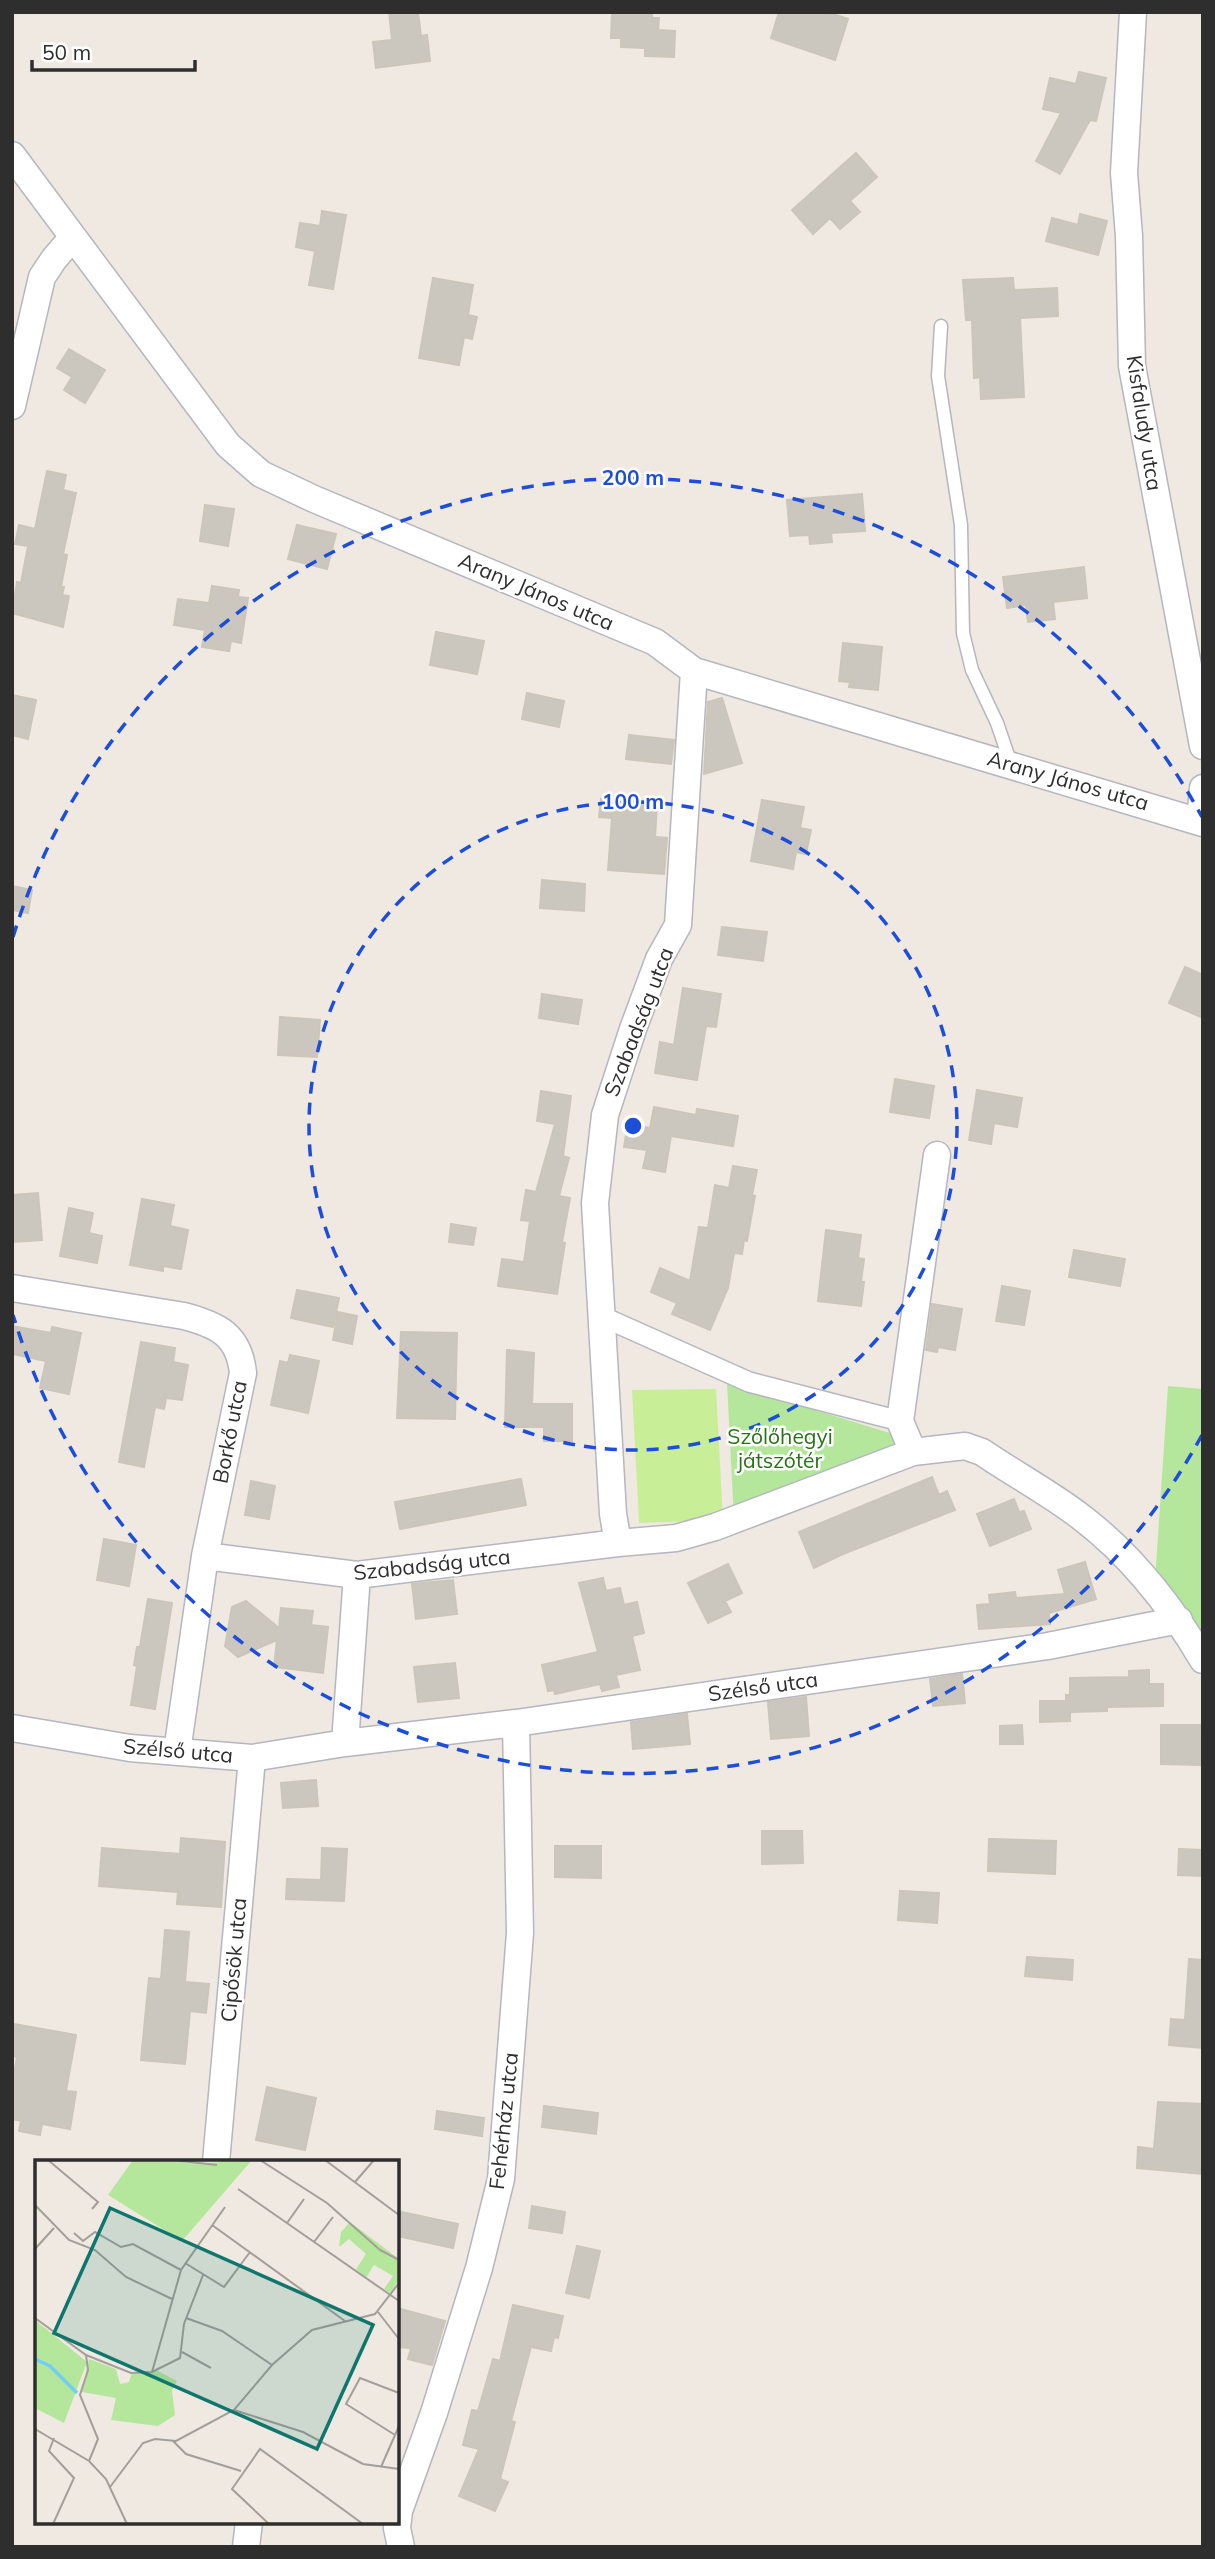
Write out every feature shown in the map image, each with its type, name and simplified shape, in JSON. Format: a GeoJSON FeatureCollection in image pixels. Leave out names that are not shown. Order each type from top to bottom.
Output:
{"type":"FeatureCollection","features":[{"type":"Feature","properties":{"kind":"street","name":"Kisfaludy utca"},"geometry":{"type":"LineString","coordinates":[[1133,12],[1124,173],[1129,236],[1132,366],[1203,746]]}},
{"type":"Feature","properties":{"kind":"street","name":"Arany János utca"},"geometry":{"type":"LineString","coordinates":[[12,155],[228,445],[261,474],[314,499],[655,642],[694,671],[1201,822]]}},
{"type":"Feature","properties":{"kind":"street"},"geometry":{"type":"LineString","coordinates":[[12,406],[42,277],[73,237]]}},
{"type":"Feature","properties":{"kind":"street","name":"Szabadság utca"},"geometry":{"type":"LineString","coordinates":[[618,1543],[613,1502],[595,1203],[605,1115],[655,971],[678,925],[694,671]]}},
{"type":"Feature","properties":{"kind":"street"},"geometry":{"type":"LineString","coordinates":[[1201,822],[1203,788]]}},
{"type":"Feature","properties":{"kind":"street"},"geometry":{"type":"LineString","coordinates":[[913,1452],[900,1421],[937,1155]]}},
{"type":"Feature","properties":{"kind":"street","name":"Borkő utca"},"geometry":{"type":"LineString","coordinates":[[12,1288],[184,1315],[211,1323],[233,1340],[241,1355],[243,1373],[205,1556],[177,1752]]}},
{"type":"Feature","properties":{"kind":"street"},"geometry":{"type":"LineString","coordinates":[[601,1316],[749,1382],[900,1421]]}},
{"type":"Feature","properties":{"kind":"street","name":"Szabadság utca"},"geometry":{"type":"LineString","coordinates":[[205,1556],[356,1576],[676,1538],[715,1527],[913,1452],[965,1447],[982,1452],[1081,1517],[1125,1556],[1179,1620],[1203,1660]]}},
{"type":"Feature","properties":{"kind":"street"},"geometry":{"type":"LineString","coordinates":[[345,1743],[356,1576]]}},
{"type":"Feature","properties":{"kind":"street","name":"Szélső utca"},"geometry":{"type":"LineString","coordinates":[[12,1728],[130,1748],[252,1758],[345,1743],[516,1723],[1048,1646],[1179,1620]]}},
{"type":"Feature","properties":{"kind":"street","name":"Fehérház utca"},"geometry":{"type":"LineString","coordinates":[[399,2511],[434,2413],[479,2268],[501,2179],[520,1933],[516,1723]]}},
{"type":"Feature","properties":{"kind":"street","name":"Cipősök utca"},"geometry":{"type":"LineString","coordinates":[[216,2160],[252,1758]]}},
{"type":"Feature","properties":{"kind":"street"},"geometry":{"type":"LineString","coordinates":[[246,2547],[249,2524]]}},
{"type":"Feature","properties":{"kind":"street","name":"Fehérház utca"},"geometry":{"type":"LineString","coordinates":[[397,2524],[401,2547]]}},
{"type":"Feature","properties":{"kind":"lane"},"geometry":{"type":"LineString","coordinates":[[941,326],[938,376],[961,525],[963,633],[972,670],[997,723],[1011,764]]}},
{"type":"Feature","properties":{"kind":"green space","name":"Szőlőhegyi játszótér"},"geometry":{"type":"Polygon","coordinates":[[[727,1383],[893,1434],[897,1454],[734,1520],[727,1383]]]}},
{"type":"Feature","properties":{"kind":"green space"},"geometry":{"type":"Polygon","coordinates":[[[1168,1386],[1203,1389],[1203,1644],[1154,1596],[1168,1386]]]}},
{"type":"Feature","properties":{"kind":"green space"},"geometry":{"type":"Polygon","coordinates":[[[716,1389],[723,1520],[639,1523],[632,1390],[716,1389]]]}},
{"type":"Feature","properties":{"kind":"building"},"geometry":{"type":"Polygon","coordinates":[[[389,12],[418,12],[421,36],[427,35],[430,61],[376,68],[373,42],[392,40],[389,12]]]}},
{"type":"Feature","properties":{"kind":"building"},"geometry":{"type":"Polygon","coordinates":[[[612,12],[652,12],[652,18],[659,18],[658,30],[675,31],[674,57],[645,56],[645,48],[621,47],[621,38],[611,38],[612,12]]]}},
{"type":"Feature","properties":{"kind":"building"},"geometry":{"type":"Polygon","coordinates":[[[779,12],[827,12],[848,19],[835,60],[771,38],[779,12]]]}},
{"type":"Feature","properties":{"kind":"building"},"geometry":{"type":"Polygon","coordinates":[[[1079,72],[1106,78],[1096,121],[1090,120],[1060,174],[1036,161],[1061,113],[1043,109],[1050,78],[1076,84],[1079,72]]]}},
{"type":"Feature","properties":{"kind":"building"},"geometry":{"type":"Polygon","coordinates":[[[856,153],[877,177],[850,201],[860,212],[840,229],[830,218],[813,234],[792,210],[856,153]]]}},
{"type":"Feature","properties":{"kind":"building"},"geometry":{"type":"Polygon","coordinates":[[[322,211],[346,215],[333,289],[309,285],[315,251],[296,247],[300,223],[320,226],[322,211]]]}},
{"type":"Feature","properties":{"kind":"building"},"geometry":{"type":"Polygon","coordinates":[[[1080,214],[1107,221],[1098,255],[1046,241],[1052,218],[1078,225],[1080,214]]]}},
{"type":"Feature","properties":{"kind":"building"},"geometry":{"type":"Polygon","coordinates":[[[433,278],[473,285],[468,315],[477,317],[472,339],[464,337],[459,365],[419,358],[433,278]]]}},
{"type":"Feature","properties":{"kind":"building"},"geometry":{"type":"Polygon","coordinates":[[[1013,278],[1014,290],[1057,288],[1058,316],[1020,318],[1024,397],[981,399],[980,377],[974,378],[972,320],[966,320],[963,280],[1013,278]]]}},
{"type":"Feature","properties":{"kind":"building"},"geometry":{"type":"Polygon","coordinates":[[[69,349],[105,370],[85,403],[64,390],[72,377],[57,368],[69,349]]]}},
{"type":"Feature","properties":{"kind":"building"},"geometry":{"type":"Polygon","coordinates":[[[47,471],[66,475],[63,490],[76,493],[63,554],[67,555],[62,595],[69,596],[63,627],[12,613],[17,582],[21,583],[28,546],[15,544],[19,525],[35,529],[47,471]]]}},
{"type":"Feature","properties":{"kind":"building"},"geometry":{"type":"Polygon","coordinates":[[[862,494],[865,531],[831,533],[832,542],[810,544],[809,535],[790,536],[787,500],[862,494]]]}},
{"type":"Feature","properties":{"kind":"building"},"geometry":{"type":"Polygon","coordinates":[[[205,505],[234,509],[228,546],[200,541],[205,505]]]}},
{"type":"Feature","properties":{"kind":"building"},"geometry":{"type":"Polygon","coordinates":[[[297,525],[336,534],[327,569],[288,559],[297,525]]]}},
{"type":"Feature","properties":{"kind":"building"},"geometry":{"type":"Polygon","coordinates":[[[1084,567],[1087,598],[1053,602],[1055,619],[1028,622],[1026,605],[1007,608],[1003,577],[1084,567]]]}},
{"type":"Feature","properties":{"kind":"building"},"geometry":{"type":"Polygon","coordinates":[[[212,586],[239,590],[238,597],[248,598],[241,643],[231,641],[229,651],[202,647],[205,630],[174,625],[178,599],[209,603],[212,586]]]}},
{"type":"Feature","properties":{"kind":"building"},"geometry":{"type":"Polygon","coordinates":[[[436,632],[484,641],[477,674],[430,665],[436,632]]]}},
{"type":"Feature","properties":{"kind":"building"},"geometry":{"type":"Polygon","coordinates":[[[843,643],[882,647],[878,690],[849,687],[850,682],[839,681],[843,643]]]}},
{"type":"Feature","properties":{"kind":"building"},"geometry":{"type":"Polygon","coordinates":[[[527,693],[564,701],[559,727],[522,719],[527,693]]]}},
{"type":"Feature","properties":{"kind":"building"},"geometry":{"type":"Polygon","coordinates":[[[12,695],[36,700],[28,739],[12,735],[12,695]]]}},
{"type":"Feature","properties":{"kind":"building"},"geometry":{"type":"Polygon","coordinates":[[[722,698],[742,763],[704,774],[708,702],[722,698]]]}},
{"type":"Feature","properties":{"kind":"building"},"geometry":{"type":"Polygon","coordinates":[[[629,735],[674,740],[671,764],[626,759],[629,735]]]}},
{"type":"Feature","properties":{"kind":"building"},"geometry":{"type":"Polygon","coordinates":[[[601,799],[657,804],[655,837],[667,838],[664,874],[608,870],[612,818],[599,817],[601,799]]]}},
{"type":"Feature","properties":{"kind":"building"},"geometry":{"type":"Polygon","coordinates":[[[762,800],[804,807],[800,828],[811,830],[806,854],[796,852],[793,869],[751,861],[762,800]]]}},
{"type":"Feature","properties":{"kind":"building"},"geometry":{"type":"Polygon","coordinates":[[[542,880],[585,884],[584,911],[540,908],[542,880]]]}},
{"type":"Feature","properties":{"kind":"building"},"geometry":{"type":"Polygon","coordinates":[[[12,886],[32,890],[28,913],[12,910],[12,886]]]}},
{"type":"Feature","properties":{"kind":"building"},"geometry":{"type":"Polygon","coordinates":[[[722,927],[767,932],[763,961],[718,955],[722,927]]]}},
{"type":"Feature","properties":{"kind":"building"},"geometry":{"type":"Polygon","coordinates":[[[1185,967],[1203,975],[1203,1018],[1169,1003],[1185,967]]]}},
{"type":"Feature","properties":{"kind":"building"},"geometry":{"type":"Polygon","coordinates":[[[683,988],[721,994],[716,1027],[706,1026],[697,1080],[655,1073],[660,1042],[674,1045],[683,988]]]}},
{"type":"Feature","properties":{"kind":"building"},"geometry":{"type":"Polygon","coordinates":[[[542,994],[582,1000],[578,1024],[539,1018],[542,994]]]}},
{"type":"Feature","properties":{"kind":"building"},"geometry":{"type":"Polygon","coordinates":[[[280,1017],[320,1020],[317,1057],[278,1055],[280,1017]]]}},
{"type":"Feature","properties":{"kind":"building"},"geometry":{"type":"Polygon","coordinates":[[[895,1079],[934,1086],[929,1118],[890,1112],[895,1079]]]}},
{"type":"Feature","properties":{"kind":"building"},"geometry":{"type":"Polygon","coordinates":[[[977,1090],[1022,1098],[1017,1127],[994,1123],[991,1144],[969,1140],[977,1090]]]}},
{"type":"Feature","properties":{"kind":"building"},"geometry":{"type":"Polygon","coordinates":[[[541,1091],[571,1096],[563,1156],[569,1158],[559,1196],[570,1198],[557,1294],[498,1286],[502,1259],[524,1262],[530,1221],[521,1220],[526,1190],[536,1192],[555,1124],[537,1121],[541,1091]]]}},
{"type":"Feature","properties":{"kind":"building"},"geometry":{"type":"Polygon","coordinates":[[[654,1107],[696,1115],[697,1109],[738,1116],[733,1146],[671,1136],[665,1172],[643,1168],[647,1150],[624,1147],[628,1124],[650,1128],[654,1107]]]}},
{"type":"Feature","properties":{"kind":"building"},"geometry":{"type":"Polygon","coordinates":[[[733,1166],[757,1170],[752,1195],[755,1196],[747,1241],[744,1240],[742,1254],[734,1253],[728,1288],[710,1330],[672,1314],[677,1303],[651,1292],[660,1268],[690,1281],[699,1227],[708,1228],[715,1185],[729,1188],[733,1166]]]}},
{"type":"Feature","properties":{"kind":"building"},"geometry":{"type":"Polygon","coordinates":[[[38,1193],[42,1240],[12,1242],[12,1195],[38,1193]]]}},
{"type":"Feature","properties":{"kind":"building"},"geometry":{"type":"Polygon","coordinates":[[[142,1199],[174,1205],[170,1226],[188,1230],[181,1269],[163,1266],[163,1271],[130,1265],[142,1199]]]}},
{"type":"Feature","properties":{"kind":"building"},"geometry":{"type":"Polygon","coordinates":[[[69,1208],[93,1213],[89,1233],[102,1236],[97,1263],[60,1256],[69,1208]]]}},
{"type":"Feature","properties":{"kind":"building"},"geometry":{"type":"Polygon","coordinates":[[[451,1224],[476,1228],[473,1245],[449,1242],[451,1224]]]}},
{"type":"Feature","properties":{"kind":"building"},"geometry":{"type":"Polygon","coordinates":[[[826,1230],[861,1235],[858,1258],[864,1259],[861,1282],[864,1282],[861,1306],[818,1301],[826,1230]]]}},
{"type":"Feature","properties":{"kind":"building"},"geometry":{"type":"Polygon","coordinates":[[[1074,1250],[1125,1259],[1120,1286],[1069,1277],[1074,1250]]]}},
{"type":"Feature","properties":{"kind":"building"},"geometry":{"type":"Polygon","coordinates":[[[1002,1286],[1030,1291],[1024,1325],[996,1321],[1002,1286]]]}},
{"type":"Feature","properties":{"kind":"building"},"geometry":{"type":"Polygon","coordinates":[[[297,1290],[339,1298],[333,1327],[291,1318],[297,1290]]]}},
{"type":"Feature","properties":{"kind":"building"},"geometry":{"type":"Polygon","coordinates":[[[932,1304],[962,1309],[955,1350],[938,1347],[937,1352],[926,1350],[932,1304]]]}},
{"type":"Feature","properties":{"kind":"building"},"geometry":{"type":"Polygon","coordinates":[[[338,1312],[357,1316],[352,1344],[333,1340],[338,1312]]]}},
{"type":"Feature","properties":{"kind":"building"},"geometry":{"type":"Polygon","coordinates":[[[12,1326],[51,1333],[52,1327],[81,1333],[69,1394],[40,1388],[46,1361],[12,1354],[12,1326]]]}},
{"type":"Feature","properties":{"kind":"building"},"geometry":{"type":"Polygon","coordinates":[[[401,1332],[457,1333],[455,1419],[397,1418],[401,1332]]]}},
{"type":"Feature","properties":{"kind":"building"},"geometry":{"type":"Polygon","coordinates":[[[141,1342],[175,1348],[173,1362],[188,1365],[182,1400],[166,1398],[164,1409],[155,1407],[144,1467],[119,1462],[141,1342]]]}},
{"type":"Feature","properties":{"kind":"building"},"geometry":{"type":"Polygon","coordinates":[[[507,1350],[534,1353],[532,1404],[572,1404],[572,1441],[544,1441],[544,1427],[505,1427],[507,1350]]]}},
{"type":"Feature","properties":{"kind":"building"},"geometry":{"type":"Polygon","coordinates":[[[290,1355],[319,1361],[308,1413],[271,1405],[280,1361],[288,1363],[290,1355]]]}},
{"type":"Feature","properties":{"kind":"building"},"geometry":{"type":"Polygon","coordinates":[[[932,1477],[939,1495],[947,1491],[955,1510],[814,1568],[799,1532],[932,1477]]]}},
{"type":"Feature","properties":{"kind":"building"},"geometry":{"type":"Polygon","coordinates":[[[521,1479],[526,1505],[400,1529],[395,1502],[521,1479]]]}},
{"type":"Feature","properties":{"kind":"building"},"geometry":{"type":"Polygon","coordinates":[[[251,1481],[275,1486],[269,1519],[245,1515],[251,1481]]]}},
{"type":"Feature","properties":{"kind":"building"},"geometry":{"type":"Polygon","coordinates":[[[1014,1499],[1019,1512],[1024,1511],[1031,1529],[990,1546],[977,1514],[1014,1499]]]}},
{"type":"Feature","properties":{"kind":"building"},"geometry":{"type":"Polygon","coordinates":[[[104,1539],[136,1545],[129,1586],[97,1580],[104,1539]]]}},
{"type":"Feature","properties":{"kind":"building"},"geometry":{"type":"Polygon","coordinates":[[[1085,1562],[1096,1599],[1049,1613],[1050,1624],[979,1629],[977,1605],[990,1604],[989,1595],[1015,1592],[1016,1598],[1065,1594],[1058,1570],[1085,1562]]]}},
{"type":"Feature","properties":{"kind":"building"},"geometry":{"type":"Polygon","coordinates":[[[728,1564],[742,1593],[725,1601],[731,1612],[708,1623],[688,1583],[728,1564]]]}},
{"type":"Feature","properties":{"kind":"building"},"geometry":{"type":"Polygon","coordinates":[[[603,1578],[606,1591],[620,1588],[624,1605],[637,1602],[644,1633],[632,1636],[640,1670],[616,1675],[619,1687],[602,1691],[600,1684],[555,1694],[554,1690],[548,1691],[542,1665],[598,1652],[579,1583],[603,1578]]]}},
{"type":"Feature","properties":{"kind":"building"},"geometry":{"type":"Polygon","coordinates":[[[453,1580],[457,1614],[416,1619],[412,1584],[453,1580]]]}},
{"type":"Feature","properties":{"kind":"building"},"geometry":{"type":"Polygon","coordinates":[[[148,1599],[172,1603],[155,1709],[131,1705],[137,1666],[134,1665],[137,1647],[140,1647],[148,1599]]]}},
{"type":"Feature","properties":{"kind":"building"},"geometry":{"type":"Polygon","coordinates":[[[246,1601],[279,1628],[281,1608],[313,1611],[311,1625],[328,1627],[323,1673],[274,1667],[277,1640],[238,1657],[225,1646],[232,1607],[246,1601]]]}},
{"type":"Feature","properties":{"kind":"building"},"geometry":{"type":"Polygon","coordinates":[[[455,1663],[459,1698],[418,1702],[414,1667],[455,1663]]]}},
{"type":"Feature","properties":{"kind":"building"},"geometry":{"type":"Polygon","coordinates":[[[1149,1670],[1149,1684],[1163,1684],[1163,1706],[1107,1707],[1107,1711],[1070,1712],[1070,1721],[1040,1722],[1040,1701],[1066,1701],[1066,1695],[1070,1695],[1070,1678],[1129,1677],[1129,1671],[1149,1670]]]}},
{"type":"Feature","properties":{"kind":"building"},"geometry":{"type":"Polygon","coordinates":[[[962,1674],[965,1703],[933,1706],[930,1679],[962,1674]]]}},
{"type":"Feature","properties":{"kind":"building"},"geometry":{"type":"Polygon","coordinates":[[[806,1697],[809,1736],[771,1739],[768,1702],[806,1697]]]}},
{"type":"Feature","properties":{"kind":"building"},"geometry":{"type":"Polygon","coordinates":[[[687,1714],[690,1744],[633,1749],[631,1722],[687,1714]]]}},
{"type":"Feature","properties":{"kind":"building"},"geometry":{"type":"Polygon","coordinates":[[[1022,1725],[1023,1744],[1000,1744],[1000,1726],[1022,1725]]]}},
{"type":"Feature","properties":{"kind":"building"},"geometry":{"type":"Polygon","coordinates":[[[1161,1725],[1202,1725],[1201,1765],[1161,1764],[1161,1725]]]}},
{"type":"Feature","properties":{"kind":"building"},"geometry":{"type":"Polygon","coordinates":[[[316,1780],[318,1806],[283,1808],[281,1783],[316,1780]]]}},
{"type":"Feature","properties":{"kind":"building"},"geometry":{"type":"Polygon","coordinates":[[[762,1831],[802,1831],[803,1863],[762,1864],[762,1831]]]}},
{"type":"Feature","properties":{"kind":"building"},"geometry":{"type":"Polygon","coordinates":[[[181,1838],[225,1842],[221,1907],[177,1904],[178,1892],[99,1886],[102,1848],[180,1854],[181,1838]]]}},
{"type":"Feature","properties":{"kind":"building"},"geometry":{"type":"Polygon","coordinates":[[[989,1839],[1056,1841],[1055,1874],[988,1871],[989,1839]]]}},
{"type":"Feature","properties":{"kind":"building"},"geometry":{"type":"Polygon","coordinates":[[[555,1846],[601,1846],[601,1878],[555,1877],[555,1846]]]}},
{"type":"Feature","properties":{"kind":"building"},"geometry":{"type":"Polygon","coordinates":[[[322,1848],[347,1849],[344,1901],[286,1899],[287,1879],[321,1880],[322,1848]]]}},
{"type":"Feature","properties":{"kind":"building"},"geometry":{"type":"Polygon","coordinates":[[[1179,1849],[1203,1850],[1203,1876],[1178,1875],[1179,1849]]]}},
{"type":"Feature","properties":{"kind":"building"},"geometry":{"type":"Polygon","coordinates":[[[900,1891],[939,1893],[937,1923],[898,1920],[900,1891]]]}},
{"type":"Feature","properties":{"kind":"building"},"geometry":{"type":"Polygon","coordinates":[[[165,1930],[189,1932],[185,1982],[209,1984],[206,2013],[190,2011],[185,2064],[141,2060],[149,1978],[161,1979],[165,1930]]]}},
{"type":"Feature","properties":{"kind":"building"},"geometry":{"type":"Polygon","coordinates":[[[1027,1957],[1073,1960],[1072,1980],[1025,1976],[1027,1957]]]}},
{"type":"Feature","properties":{"kind":"building"},"geometry":{"type":"Polygon","coordinates":[[[1189,1959],[1203,1960],[1203,2048],[1169,2045],[1171,2019],[1185,2020],[1189,1959]]]}},
{"type":"Feature","properties":{"kind":"building"},"geometry":{"type":"Polygon","coordinates":[[[14,2024],[76,2035],[66,2091],[76,2092],[70,2129],[42,2124],[40,2135],[19,2131],[21,2121],[12,2119],[12,2085],[17,2057],[12,2056],[14,2024]]]}},
{"type":"Feature","properties":{"kind":"building"},"geometry":{"type":"Polygon","coordinates":[[[267,2087],[316,2098],[305,2150],[256,2140],[267,2087]]]}},
{"type":"Feature","properties":{"kind":"building"},"geometry":{"type":"Polygon","coordinates":[[[1158,2102],[1203,2104],[1203,2174],[1137,2168],[1138,2147],[1154,2149],[1158,2102]]]}},
{"type":"Feature","properties":{"kind":"building"},"geometry":{"type":"Polygon","coordinates":[[[544,2106],[598,2113],[596,2134],[542,2127],[544,2106]]]}},
{"type":"Feature","properties":{"kind":"building"},"geometry":{"type":"Polygon","coordinates":[[[437,2111],[484,2118],[482,2136],[435,2129],[437,2111]]]}},
{"type":"Feature","properties":{"kind":"building"},"geometry":{"type":"Polygon","coordinates":[[[532,2206],[565,2212],[562,2233],[529,2228],[532,2206]]]}},
{"type":"Feature","properties":{"kind":"building"},"geometry":{"type":"Polygon","coordinates":[[[399,2211],[458,2224],[453,2248],[399,2236],[399,2211]]]}},
{"type":"Feature","properties":{"kind":"building"},"geometry":{"type":"Polygon","coordinates":[[[577,2246],[600,2251],[589,2298],[566,2293],[577,2246]]]}},
{"type":"Feature","properties":{"kind":"building"},"geometry":{"type":"Polygon","coordinates":[[[513,2305],[563,2316],[558,2338],[554,2337],[551,2351],[531,2347],[511,2421],[515,2422],[500,2479],[508,2482],[495,2511],[459,2496],[479,2449],[463,2445],[472,2410],[478,2411],[493,2359],[500,2361],[513,2305]]]}},
{"type":"Feature","properties":{"kind":"building"},"geometry":{"type":"Polygon","coordinates":[[[399,2309],[445,2321],[432,2365],[408,2359],[411,2348],[399,2347],[399,2309]]]}}]}
